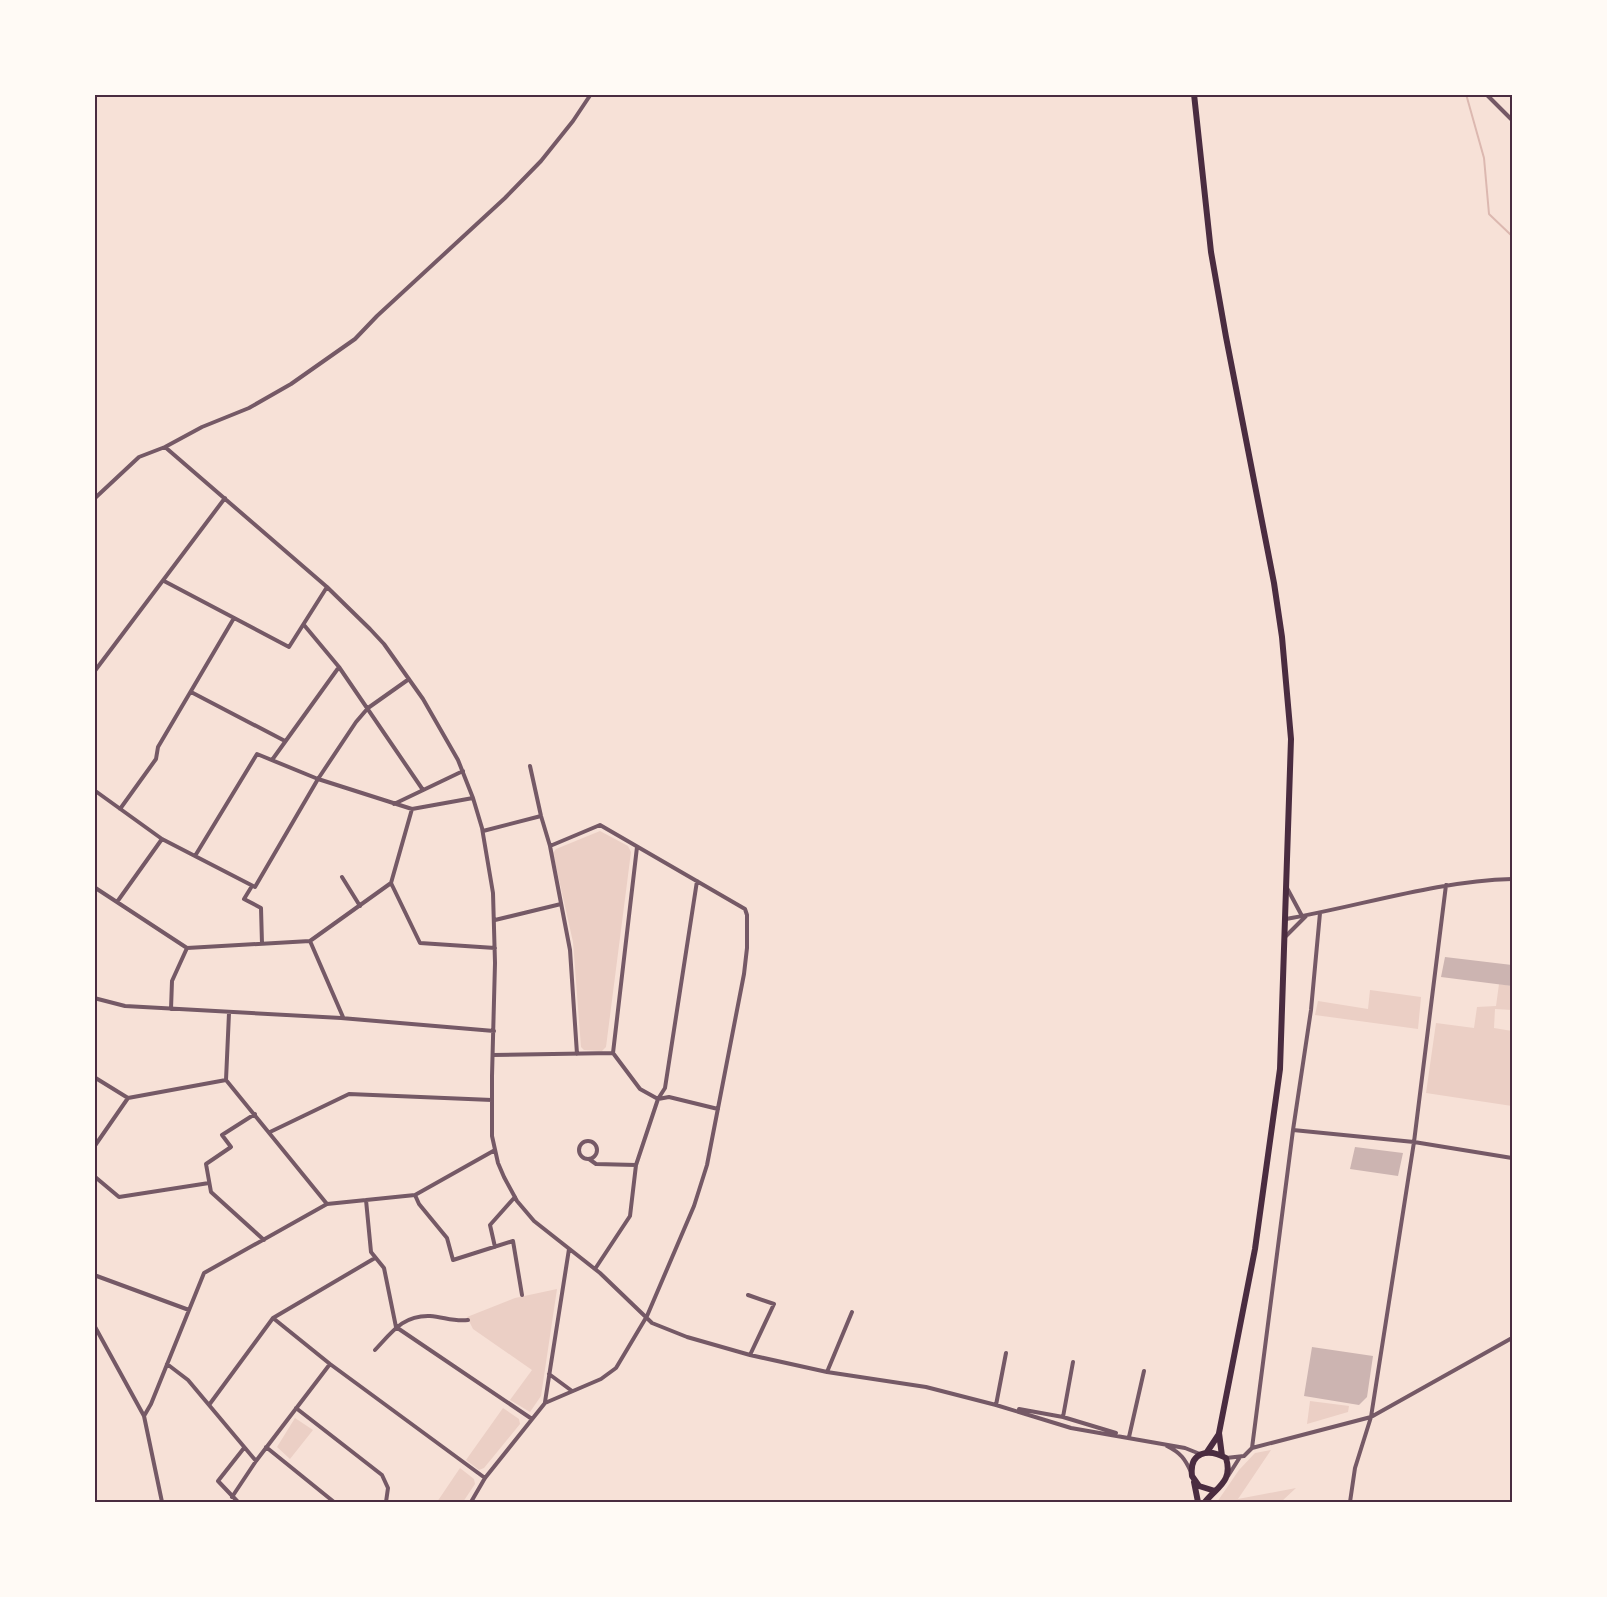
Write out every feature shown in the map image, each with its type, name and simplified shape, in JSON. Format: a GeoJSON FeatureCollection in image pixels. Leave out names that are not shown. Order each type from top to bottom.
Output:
{"type":"FeatureCollection","features":[{"type":"Feature","properties":{"kind":"main road"},"geometry":{"type":"LineString","coordinates":[[1194,94],[1217,292],[1274,584],[1282,637],[1291,739],[1280,1069],[1255,1249],[1219,1433],[1229,1470],[1228,1477],[1205,1503]]}},
{"type":"Feature","properties":{"kind":"main road"},"geometry":{"type":"LineString","coordinates":[[1198,1503],[1191,1473],[1193,1462],[1204,1453],[1219,1433]]}},
{"type":"Feature","properties":{"kind":"main road"},"geometry":{"type":"LineString","coordinates":[[1204,1453],[1215,1452],[1224,1457]]}},
{"type":"Feature","properties":{"kind":"main road"},"geometry":{"type":"LineString","coordinates":[[1194,1482],[1202,1488],[1215,1491]]}},
{"type":"Feature","properties":{"kind":"street"},"geometry":{"type":"LineString","coordinates":[[94,499],[139,457],[249,408],[291,384],[355,339],[376,316],[491,212],[541,161],[591,94]]}},
{"type":"Feature","properties":{"kind":"street"},"geometry":{"type":"LineString","coordinates":[[1486,94],[1512,120]]}},
{"type":"Feature","properties":{"kind":"street"},"geometry":{"type":"LineString","coordinates":[[165,447],[327,587],[370,628],[409,679],[436,720],[463,771],[483,831],[490,869],[495,920],[492,1136],[504,1177],[515,1197],[534,1221],[595,1269],[652,1323],[662,1328],[713,1346],[750,1355],[827,1372],[926,1387],[1063,1417],[1129,1437]]}},
{"type":"Feature","properties":{"kind":"street"},"geometry":{"type":"LineString","coordinates":[[94,672],[225,498]]}},
{"type":"Feature","properties":{"kind":"street"},"geometry":{"type":"LineString","coordinates":[[164,581],[290,647],[327,587]]}},
{"type":"Feature","properties":{"kind":"street"},"geometry":{"type":"LineString","coordinates":[[120,808],[156,759],[158,747],[234,618]]}},
{"type":"Feature","properties":{"kind":"street"},"geometry":{"type":"LineString","coordinates":[[304,625],[339,667],[423,790]]}},
{"type":"Feature","properties":{"kind":"street"},"geometry":{"type":"LineString","coordinates":[[272,760],[339,667]]}},
{"type":"Feature","properties":{"kind":"street"},"geometry":{"type":"LineString","coordinates":[[262,944],[261,908],[244,899],[356,722],[368,708],[409,679]]}},
{"type":"Feature","properties":{"kind":"street"},"geometry":{"type":"LineString","coordinates":[[191,692],[285,741]]}},
{"type":"Feature","properties":{"kind":"street"},"geometry":{"type":"LineString","coordinates":[[195,856],[257,754],[318,779],[412,809],[473,798]]}},
{"type":"Feature","properties":{"kind":"street"},"geometry":{"type":"LineString","coordinates":[[530,766],[550,846],[570,950],[577,1054]]}},
{"type":"Feature","properties":{"kind":"street"},"geometry":{"type":"LineString","coordinates":[[394,804],[463,771]]}},
{"type":"Feature","properties":{"kind":"street"},"geometry":{"type":"LineString","coordinates":[[94,790],[162,839],[254,886]]}},
{"type":"Feature","properties":{"kind":"street"},"geometry":{"type":"LineString","coordinates":[[94,887],[187,948],[310,941],[391,883],[412,809]]}},
{"type":"Feature","properties":{"kind":"street"},"geometry":{"type":"LineString","coordinates":[[483,831],[541,816]]}},
{"type":"Feature","properties":{"kind":"street"},"geometry":{"type":"LineString","coordinates":[[471,1503],[485,1478],[545,1403],[601,1379],[616,1368],[647,1316],[698,1195],[707,1165],[745,967],[747,915],[745,909],[600,825],[550,846]]}},
{"type":"Feature","properties":{"kind":"street"},"geometry":{"type":"LineString","coordinates":[[117,902],[162,839]]}},
{"type":"Feature","properties":{"kind":"street"},"geometry":{"type":"LineString","coordinates":[[637,847],[613,1053],[640,1089],[658,1099],[669,1097],[718,1109]]}},
{"type":"Feature","properties":{"kind":"street"},"geometry":{"type":"LineString","coordinates":[[342,877],[360,906]]}},
{"type":"Feature","properties":{"kind":"street"},"geometry":{"type":"LineString","coordinates":[[1286,919],[1320,914],[1446,885],[1512,879]]}},
{"type":"Feature","properties":{"kind":"street"},"geometry":{"type":"LineString","coordinates":[[595,1269],[630,1216],[636,1165],[658,1099],[665,1088],[697,881]]}},
{"type":"Feature","properties":{"kind":"street"},"geometry":{"type":"LineString","coordinates":[[391,883],[420,943],[495,948]]}},
{"type":"Feature","properties":{"kind":"street"},"geometry":{"type":"LineString","coordinates":[[1350,1503],[1355,1468],[1371,1417],[1414,1142],[1446,885]]}},
{"type":"Feature","properties":{"kind":"street"},"geometry":{"type":"LineString","coordinates":[[1287,888],[1305,916]]}},
{"type":"Feature","properties":{"kind":"street"},"geometry":{"type":"LineString","coordinates":[[495,920],[561,904]]}},
{"type":"Feature","properties":{"kind":"street"},"geometry":{"type":"LineString","coordinates":[[1252,1448],[1293,1130],[1311,1010],[1320,914]]}},
{"type":"Feature","properties":{"kind":"street"},"geometry":{"type":"LineString","coordinates":[[1285,937],[1305,916]]}},
{"type":"Feature","properties":{"kind":"street"},"geometry":{"type":"LineString","coordinates":[[310,941],[344,1018]]}},
{"type":"Feature","properties":{"kind":"street"},"geometry":{"type":"LineString","coordinates":[[171,1009],[172,981],[187,948]]}},
{"type":"Feature","properties":{"kind":"street"},"geometry":{"type":"LineString","coordinates":[[94,998],[126,1006],[344,1018],[494,1031]]}},
{"type":"Feature","properties":{"kind":"street"},"geometry":{"type":"LineString","coordinates":[[229,1013],[226,1080],[327,1204]]}},
{"type":"Feature","properties":{"kind":"street"},"geometry":{"type":"LineString","coordinates":[[493,1055],[613,1053]]}},
{"type":"Feature","properties":{"kind":"street"},"geometry":{"type":"LineString","coordinates":[[94,1077],[128,1098],[226,1080]]}},
{"type":"Feature","properties":{"kind":"street"},"geometry":{"type":"LineString","coordinates":[[270,1132],[349,1094],[492,1100]]}},
{"type":"Feature","properties":{"kind":"street"},"geometry":{"type":"LineString","coordinates":[[94,1147],[128,1098]]}},
{"type":"Feature","properties":{"kind":"street"},"geometry":{"type":"LineString","coordinates":[[255,1114],[222,1135],[231,1148],[206,1164],[211,1192],[264,1240]]}},
{"type":"Feature","properties":{"kind":"street"},"geometry":{"type":"LineString","coordinates":[[1293,1130],[1414,1142],[1512,1158]]}},
{"type":"Feature","properties":{"kind":"street"},"geometry":{"type":"LineString","coordinates":[[589,1159],[594,1157],[597,1151],[595,1145],[583,1142],[579,1147],[579,1154],[596,1164],[636,1165]]}},
{"type":"Feature","properties":{"kind":"street"},"geometry":{"type":"LineString","coordinates":[[144,1416],[204,1273],[327,1204],[415,1195],[495,1150]]}},
{"type":"Feature","properties":{"kind":"street"},"geometry":{"type":"LineString","coordinates":[[594,1157],[596,1164]]}},
{"type":"Feature","properties":{"kind":"street"},"geometry":{"type":"LineString","coordinates":[[94,1176],[118,1197],[209,1183]]}},
{"type":"Feature","properties":{"kind":"street"},"geometry":{"type":"LineString","coordinates":[[415,1195],[447,1238],[453,1260],[478,1254],[513,1241],[522,1295]]}},
{"type":"Feature","properties":{"kind":"street"},"geometry":{"type":"LineString","coordinates":[[495,1247],[490,1225],[515,1197]]}},
{"type":"Feature","properties":{"kind":"street"},"geometry":{"type":"LineString","coordinates":[[366,1200],[370,1252],[384,1268],[396,1327],[532,1419]]}},
{"type":"Feature","properties":{"kind":"street"},"geometry":{"type":"LineString","coordinates":[[545,1403],[569,1249]]}},
{"type":"Feature","properties":{"kind":"street"},"geometry":{"type":"LineString","coordinates":[[209,1405],[273,1318],[375,1258]]}},
{"type":"Feature","properties":{"kind":"street"},"geometry":{"type":"LineString","coordinates":[[94,1275],[189,1310]]}},
{"type":"Feature","properties":{"kind":"street"},"geometry":{"type":"LineString","coordinates":[[748,1296],[774,1304],[750,1355]]}},
{"type":"Feature","properties":{"kind":"street"},"geometry":{"type":"LineString","coordinates":[[827,1372],[852,1311]]}},
{"type":"Feature","properties":{"kind":"street"},"geometry":{"type":"LineString","coordinates":[[375,1350],[402,1322],[429,1316],[458,1322],[468,1320]]}},
{"type":"Feature","properties":{"kind":"street"},"geometry":{"type":"LineString","coordinates":[[273,1318],[330,1364],[485,1478]]}},
{"type":"Feature","properties":{"kind":"street"},"geometry":{"type":"LineString","coordinates":[[94,1325],[144,1416],[162,1503]]}},
{"type":"Feature","properties":{"kind":"street"},"geometry":{"type":"LineString","coordinates":[[1224,1457],[1244,1456],[1252,1448],[1371,1417],[1512,1338]]}},
{"type":"Feature","properties":{"kind":"street"},"geometry":{"type":"LineString","coordinates":[[996,1404],[1006,1353]]}},
{"type":"Feature","properties":{"kind":"street"},"geometry":{"type":"LineString","coordinates":[[1063,1417],[1073,1362]]}},
{"type":"Feature","properties":{"kind":"street"},"geometry":{"type":"LineString","coordinates":[[167,1364],[188,1380],[256,1461]]}},
{"type":"Feature","properties":{"kind":"street"},"geometry":{"type":"LineString","coordinates":[[232,1497],[266,1447],[330,1364]]}},
{"type":"Feature","properties":{"kind":"street"},"geometry":{"type":"LineString","coordinates":[[1129,1437],[1144,1371]]}},
{"type":"Feature","properties":{"kind":"street"},"geometry":{"type":"LineString","coordinates":[[549,1374],[572,1391]]}},
{"type":"Feature","properties":{"kind":"street"},"geometry":{"type":"LineString","coordinates":[[996,1404],[1071,1428],[1129,1437],[1204,1453]]}},
{"type":"Feature","properties":{"kind":"street"},"geometry":{"type":"LineString","coordinates":[[296,1408],[382,1475],[388,1488],[386,1503]]}},
{"type":"Feature","properties":{"kind":"street"},"geometry":{"type":"LineString","coordinates":[[1164,1444],[1178,1451],[1186,1460],[1191,1473]]}},
{"type":"Feature","properties":{"kind":"street"},"geometry":{"type":"LineString","coordinates":[[266,1447],[334,1503]]}},
{"type":"Feature","properties":{"kind":"street"},"geometry":{"type":"LineString","coordinates":[[238,1503],[218,1481],[244,1448]]}},
{"type":"Feature","properties":{"kind":"street"},"geometry":{"type":"LineString","coordinates":[[1228,1477],[1240,1456]]}},
{"type":"Feature","properties":{"kind":"shaded area"},"geometry":{"type":"Polygon","coordinates":[[[600,831],[628,846],[631,852],[606,1047],[602,1051],[584,1050],[581,1047],[573,942],[553,853],[556,849],[600,831]]]}},
{"type":"Feature","properties":{"kind":"shaded area"},"geometry":{"type":"Polygon","coordinates":[[[1499,984],[1512,986],[1512,1010],[1495,1009],[1494,1028],[1512,1031],[1512,1106],[1426,1093],[1436,1023],[1474,1028],[1477,1007],[1496,1006],[1499,984]]]}},
{"type":"Feature","properties":{"kind":"shaded area"},"geometry":{"type":"Polygon","coordinates":[[[1370,990],[1421,997],[1418,1029],[1315,1015],[1318,1001],[1368,1009],[1370,990]]]}},
{"type":"Feature","properties":{"kind":"shaded area"},"geometry":{"type":"Polygon","coordinates":[[[557,1289],[541,1396],[530,1412],[510,1400],[532,1370],[473,1329],[467,1317],[515,1298],[557,1289]]]}},
{"type":"Feature","properties":{"kind":"shaded area"},"geometry":{"type":"Polygon","coordinates":[[[1310,1401],[1349,1406],[1348,1412],[1307,1424],[1310,1401]]]}},
{"type":"Feature","properties":{"kind":"shaded area"},"geometry":{"type":"Polygon","coordinates":[[[503,1408],[519,1419],[520,1424],[484,1468],[479,1470],[466,1460],[503,1408]]]}},
{"type":"Feature","properties":{"kind":"shaded area"},"geometry":{"type":"Polygon","coordinates":[[[295,1418],[313,1430],[290,1459],[277,1447],[295,1418]]]}},
{"type":"Feature","properties":{"kind":"shaded area"},"geometry":{"type":"Polygon","coordinates":[[[1271,1450],[1238,1499],[1296,1488],[1281,1502],[1217,1502],[1239,1470],[1255,1453],[1271,1450]]]}},
{"type":"Feature","properties":{"kind":"shaded area"},"geometry":{"type":"Polygon","coordinates":[[[460,1468],[474,1479],[475,1484],[463,1502],[437,1502],[460,1468]]]}},
{"type":"Feature","properties":{"kind":"building"},"geometry":{"type":"Polygon","coordinates":[[[1445,957],[1512,965],[1512,986],[1441,977],[1445,957]]]}},
{"type":"Feature","properties":{"kind":"building"},"geometry":{"type":"Polygon","coordinates":[[[1355,1147],[1403,1153],[1398,1176],[1350,1169],[1355,1147]]]}},
{"type":"Feature","properties":{"kind":"building"},"geometry":{"type":"Polygon","coordinates":[[[1312,1347],[1373,1356],[1367,1397],[1359,1405],[1304,1396],[1312,1347]]]}},
{"type":"Feature","properties":{"kind":"waterway"},"geometry":{"type":"LineString","coordinates":[[1466,94],[1484,158],[1489,214],[1512,236]]}}]}
